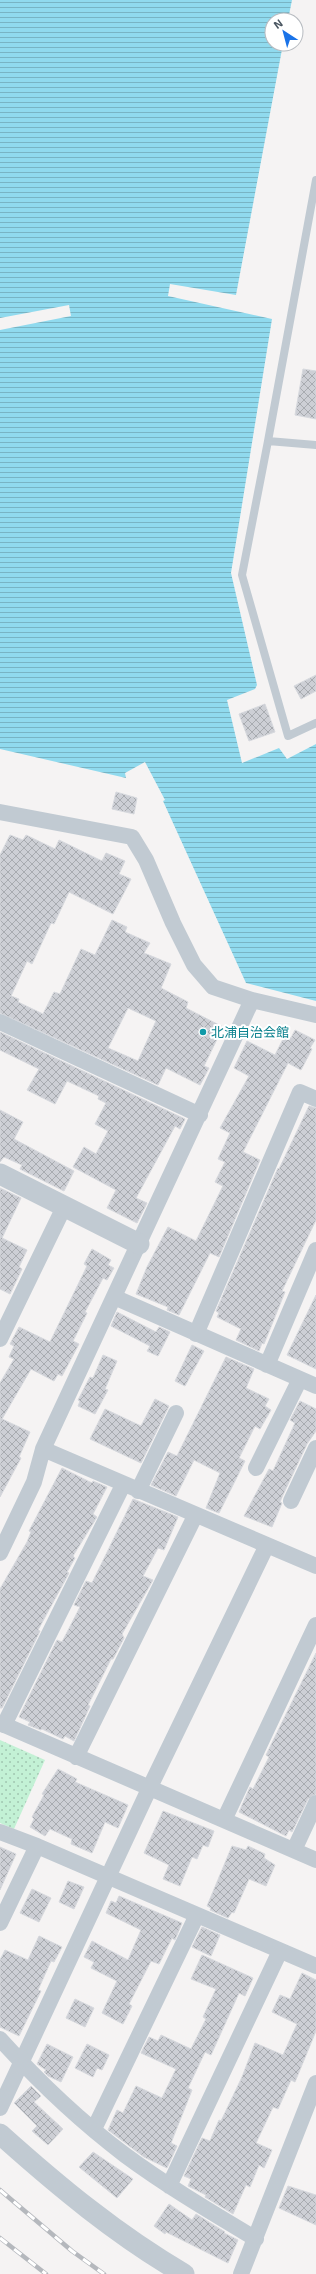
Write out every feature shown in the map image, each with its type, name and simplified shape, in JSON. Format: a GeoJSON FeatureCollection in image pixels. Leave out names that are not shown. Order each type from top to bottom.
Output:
{"type":"FeatureCollection","features":[{"type":"Feature","properties":{"kind":"street"},"geometry":{"type":"LineString","coordinates":[[0,812],[132,837],[146,860],[173,923],[194,965],[213,987],[252,1000],[316,1015]]}},
{"type":"Feature","properties":{"kind":"street"},"geometry":{"type":"LineString","coordinates":[[0,1554],[34,1482],[43,1449],[200,1115],[252,1000]]}},
{"type":"Feature","properties":{"kind":"street"},"geometry":{"type":"LineString","coordinates":[[0,1022],[200,1115]]}},
{"type":"Feature","properties":{"kind":"street"},"geometry":{"type":"LineString","coordinates":[[196,1334],[300,1092],[316,1099]]}},
{"type":"Feature","properties":{"kind":"street"},"geometry":{"type":"LineString","coordinates":[[0,1174],[139,1244]]}},
{"type":"Feature","properties":{"kind":"street"},"geometry":{"type":"LineString","coordinates":[[0,1339],[64,1207]]}},
{"type":"Feature","properties":{"kind":"street"},"geometry":{"type":"LineString","coordinates":[[266,1365],[316,1250]]}},
{"type":"Feature","properties":{"kind":"street"},"geometry":{"type":"LineString","coordinates":[[114,1297],[316,1386]]}},
{"type":"Feature","properties":{"kind":"street"},"geometry":{"type":"LineString","coordinates":[[256,1468],[300,1379]]}},
{"type":"Feature","properties":{"kind":"street"},"geometry":{"type":"LineString","coordinates":[[176,1413],[130,1488],[2,1724],[316,1860]]}},
{"type":"Feature","properties":{"kind":"street"},"geometry":{"type":"LineString","coordinates":[[291,1501],[316,1448]]}},
{"type":"Feature","properties":{"kind":"street"},"geometry":{"type":"LineString","coordinates":[[43,1449],[195,1516],[316,1566]]}},
{"type":"Feature","properties":{"kind":"street"},"geometry":{"type":"LineString","coordinates":[[76,1757],[195,1516]]}},
{"type":"Feature","properties":{"kind":"street"},"geometry":{"type":"LineString","coordinates":[[0,2108],[150,1787],[267,1546]]}},
{"type":"Feature","properties":{"kind":"street"},"geometry":{"type":"LineString","coordinates":[[224,1820],[316,1625]]}},
{"type":"Feature","properties":{"kind":"street"},"geometry":{"type":"LineString","coordinates":[[294,1850],[316,1803]]}},
{"type":"Feature","properties":{"kind":"street"},"geometry":{"type":"LineString","coordinates":[[0,1832],[37,1846],[316,1966]]}},
{"type":"Feature","properties":{"kind":"street"},"geometry":{"type":"LineString","coordinates":[[0,1923],[37,1846]]}},
{"type":"Feature","properties":{"kind":"street"},"geometry":{"type":"LineString","coordinates":[[94,2129],[197,1914]]}},
{"type":"Feature","properties":{"kind":"street"},"geometry":{"type":"LineString","coordinates":[[169,2186],[280,1951]]}},
{"type":"Feature","properties":{"kind":"street"},"geometry":{"type":"LineString","coordinates":[[0,2039],[22,2063],[94,2129],[124,2154],[169,2186],[256,2238]]}},
{"type":"Feature","properties":{"kind":"street"},"geometry":{"type":"LineString","coordinates":[[241,2274],[316,2083]]}},
{"type":"Feature","properties":{"kind":"street"},"geometry":{"type":"LineString","coordinates":[[0,2134],[42,2172],[109,2226],[184,2274]]}},
{"type":"Feature","properties":{"kind":"lane"},"geometry":{"type":"LineString","coordinates":[[316,180],[242,575],[288,736],[316,723]]}},
{"type":"Feature","properties":{"kind":"lane"},"geometry":{"type":"LineString","coordinates":[[268,441],[316,445]]}},
{"type":"Feature","properties":{"kind":"green space"},"geometry":{"type":"Polygon","coordinates":[[[0,1740],[45,1760],[14,1829],[0,1823],[0,1740]]]}},
{"type":"Feature","properties":{"kind":"water"},"geometry":{"type":"Polygon","coordinates":[[[0,0],[292,0],[290,12],[264,12],[264,52],[282,52],[236,295],[170,284],[168,296],[272,319],[231,573],[257,685],[255,689],[227,700],[242,763],[279,748],[287,759],[316,744],[316,1001],[246,983],[163,801],[165,800],[145,762],[125,773],[126,778],[0,749],[0,330],[71,316],[69,305],[0,318],[0,0]]]}},
{"type":"Feature","properties":{"kind":"building"},"geometry":{"type":"Polygon","coordinates":[[[303,369],[316,371],[316,419],[295,415],[303,369]]]}},
{"type":"Feature","properties":{"kind":"building"},"geometry":{"type":"Polygon","coordinates":[[[316,675],[316,691],[301,699],[294,686],[316,675]]]}},
{"type":"Feature","properties":{"kind":"building"},"geometry":{"type":"Polygon","coordinates":[[[265,704],[275,732],[249,741],[239,714],[265,704]]]}},
{"type":"Feature","properties":{"kind":"building"},"geometry":{"type":"Polygon","coordinates":[[[116,792],[137,798],[134,814],[112,809],[116,792]]]}},
{"type":"Feature","properties":{"kind":"building"},"geometry":{"type":"Polygon","coordinates":[[[10,835],[23,840],[26,835],[55,849],[59,840],[102,861],[106,853],[125,861],[119,874],[131,879],[113,914],[69,892],[54,924],[51,923],[32,964],[27,961],[11,996],[19,999],[18,1002],[43,1014],[54,992],[60,994],[81,949],[95,955],[112,920],[127,927],[125,932],[150,943],[144,953],[171,964],[161,988],[188,1002],[186,1008],[223,1027],[204,1066],[209,1068],[200,1085],[166,1068],[158,1085],[0,1013],[0,855],[10,835]],[[128,1008],[108,1048],[138,1061],[156,1021],[128,1008]]]}},
{"type":"Feature","properties":{"kind":"building"},"geometry":{"type":"Polygon","coordinates":[[[295,1030],[315,1040],[310,1048],[312,1049],[301,1070],[288,1063],[243,1152],[260,1160],[219,1257],[210,1253],[179,1315],[167,1310],[168,1307],[136,1294],[147,1267],[168,1227],[196,1241],[223,1186],[215,1182],[225,1162],[218,1159],[230,1133],[220,1128],[249,1076],[234,1068],[247,1041],[275,1055],[285,1035],[291,1038],[295,1030]]]}},
{"type":"Feature","properties":{"kind":"building"},"geometry":{"type":"Polygon","coordinates":[[[0,1032],[185,1119],[180,1129],[175,1126],[136,1198],[147,1203],[137,1223],[107,1208],[116,1190],[73,1167],[84,1147],[96,1154],[108,1131],[95,1124],[106,1103],[98,1099],[99,1096],[67,1081],[55,1104],[27,1090],[39,1069],[0,1050],[0,1032]]]}},
{"type":"Feature","properties":{"kind":"building"},"geometry":{"type":"Polygon","coordinates":[[[309,1106],[316,1108],[316,1220],[282,1291],[285,1292],[264,1344],[262,1343],[259,1351],[236,1340],[241,1329],[217,1317],[219,1313],[216,1311],[278,1168],[279,1169],[309,1106]]]}},
{"type":"Feature","properties":{"kind":"building"},"geometry":{"type":"Polygon","coordinates":[[[0,1110],[23,1122],[14,1139],[74,1171],[64,1191],[20,1169],[22,1165],[4,1157],[0,1162],[0,1110]]]}},
{"type":"Feature","properties":{"kind":"building"},"geometry":{"type":"Polygon","coordinates":[[[0,1188],[21,1198],[2,1238],[27,1250],[19,1267],[22,1269],[10,1294],[0,1289],[0,1188]]]}},
{"type":"Feature","properties":{"kind":"building"},"geometry":{"type":"Polygon","coordinates":[[[92,1249],[111,1260],[108,1265],[114,1268],[107,1280],[103,1278],[85,1312],[87,1313],[73,1341],[79,1344],[62,1376],[58,1374],[54,1381],[31,1369],[2,1419],[30,1432],[19,1457],[21,1458],[0,1497],[0,1383],[14,1359],[9,1357],[14,1346],[10,1344],[19,1327],[50,1342],[87,1266],[84,1264],[92,1249]]]}},
{"type":"Feature","properties":{"kind":"building"},"geometry":{"type":"Polygon","coordinates":[[[316,1295],[316,1369],[287,1355],[316,1295]]]}},
{"type":"Feature","properties":{"kind":"building"},"geometry":{"type":"Polygon","coordinates":[[[117,1312],[156,1332],[159,1327],[170,1332],[158,1356],[147,1351],[150,1346],[111,1326],[117,1312]]]}},
{"type":"Feature","properties":{"kind":"building"},"geometry":{"type":"Polygon","coordinates":[[[192,1345],[204,1351],[185,1386],[175,1381],[192,1345]]]}},
{"type":"Feature","properties":{"kind":"building"},"geometry":{"type":"Polygon","coordinates":[[[103,1355],[117,1361],[105,1389],[108,1390],[95,1414],[78,1406],[80,1401],[78,1400],[90,1377],[93,1378],[103,1355]]]}},
{"type":"Feature","properties":{"kind":"building"},"geometry":{"type":"Polygon","coordinates":[[[226,1357],[254,1369],[246,1388],[269,1399],[265,1406],[271,1410],[260,1429],[255,1426],[239,1458],[245,1461],[219,1513],[206,1508],[220,1473],[194,1460],[176,1496],[151,1485],[168,1452],[177,1456],[226,1357]]]}},
{"type":"Feature","properties":{"kind":"building"},"geometry":{"type":"Polygon","coordinates":[[[155,1399],[169,1406],[141,1463],[90,1439],[105,1409],[141,1426],[155,1399]]]}},
{"type":"Feature","properties":{"kind":"building"},"geometry":{"type":"Polygon","coordinates":[[[300,1401],[316,1409],[316,1431],[307,1444],[282,1497],[280,1502],[282,1503],[272,1527],[244,1516],[269,1469],[273,1471],[295,1423],[290,1420],[300,1401]]]}},
{"type":"Feature","properties":{"kind":"building"},"geometry":{"type":"Polygon","coordinates":[[[62,1468],[92,1483],[93,1481],[107,1487],[93,1514],[97,1517],[73,1556],[75,1558],[67,1572],[69,1573],[38,1630],[40,1631],[2,1708],[0,1708],[0,1589],[27,1542],[31,1532],[29,1531],[62,1468]]]}},
{"type":"Feature","properties":{"kind":"building"},"geometry":{"type":"Polygon","coordinates":[[[133,1499],[178,1517],[164,1550],[158,1548],[143,1576],[153,1580],[122,1634],[124,1638],[113,1659],[111,1659],[88,1705],[90,1706],[74,1741],[65,1736],[63,1739],[42,1729],[41,1730],[28,1725],[30,1722],[19,1717],[57,1640],[62,1642],[80,1607],[74,1605],[86,1581],[92,1583],[133,1499]]]}},
{"type":"Feature","properties":{"kind":"building"},"geometry":{"type":"Polygon","coordinates":[[[316,1653],[316,1794],[308,1799],[292,1832],[289,1830],[286,1836],[239,1812],[250,1787],[253,1789],[269,1757],[266,1755],[316,1653]]]}},
{"type":"Feature","properties":{"kind":"building"},"geometry":{"type":"Polygon","coordinates":[[[58,1769],[77,1779],[75,1782],[128,1805],[118,1828],[105,1822],[92,1853],[71,1844],[72,1839],[50,1829],[45,1836],[30,1827],[34,1819],[32,1817],[44,1795],[42,1794],[58,1769]]]}},
{"type":"Feature","properties":{"kind":"building"},"geometry":{"type":"Polygon","coordinates":[[[163,1811],[214,1831],[208,1847],[203,1845],[197,1859],[192,1857],[180,1886],[163,1879],[169,1865],[144,1853],[163,1811]]]}},
{"type":"Feature","properties":{"kind":"building"},"geometry":{"type":"Polygon","coordinates":[[[232,1846],[246,1850],[248,1846],[265,1854],[264,1858],[275,1865],[266,1886],[249,1879],[234,1913],[232,1912],[228,1918],[210,1910],[211,1908],[207,1906],[232,1846]]]}},
{"type":"Feature","properties":{"kind":"building"},"geometry":{"type":"Polygon","coordinates":[[[0,1847],[16,1854],[0,1890],[0,1847]]]}},
{"type":"Feature","properties":{"kind":"building"},"geometry":{"type":"Polygon","coordinates":[[[68,1881],[84,1887],[74,1909],[59,1902],[68,1881]]]}},
{"type":"Feature","properties":{"kind":"building"},"geometry":{"type":"Polygon","coordinates":[[[32,1889],[51,1898],[39,1922],[20,1913],[32,1889]]]}},
{"type":"Feature","properties":{"kind":"building"},"geometry":{"type":"Polygon","coordinates":[[[119,1896],[182,1923],[175,1940],[172,1938],[159,1964],[151,1961],[129,2004],[132,2006],[123,2024],[102,2013],[117,1981],[91,1968],[94,1962],[84,1957],[92,1941],[128,1960],[141,1930],[106,1913],[111,1901],[116,1903],[119,1896]]]}},
{"type":"Feature","properties":{"kind":"building"},"geometry":{"type":"Polygon","coordinates":[[[202,1927],[220,1935],[211,1956],[192,1947],[202,1927]]]}},
{"type":"Feature","properties":{"kind":"building"},"geometry":{"type":"Polygon","coordinates":[[[39,1936],[62,1947],[54,1962],[51,1961],[38,1990],[41,1991],[19,2036],[0,2027],[0,1960],[5,1950],[28,1960],[39,1936]]]}},
{"type":"Feature","properties":{"kind":"building"},"geometry":{"type":"Polygon","coordinates":[[[202,1955],[253,1978],[245,1996],[239,1993],[211,2055],[205,2052],[188,2088],[192,2090],[171,2143],[177,2146],[167,2168],[144,2157],[108,2130],[117,2110],[123,2113],[136,2086],[162,2098],[176,2069],[141,2053],[149,2037],[158,2041],[161,2035],[191,2049],[206,2019],[203,2017],[216,1989],[191,1979],[202,1955]]]}},
{"type":"Feature","properties":{"kind":"building"},"geometry":{"type":"Polygon","coordinates":[[[302,1973],[316,1980],[316,2031],[295,2082],[291,2080],[278,2109],[273,2107],[256,2143],[272,2150],[264,2168],[259,2165],[250,2187],[246,2185],[233,2214],[205,2197],[206,2195],[188,2186],[191,2179],[184,2176],[202,2138],[210,2141],[219,2120],[221,2121],[242,2077],[255,2043],[283,2055],[297,2024],[272,2012],[280,1995],[290,1999],[302,1973]]]}},
{"type":"Feature","properties":{"kind":"building"},"geometry":{"type":"Polygon","coordinates":[[[75,1999],[94,2008],[85,2027],[66,2018],[75,1999]]]}},
{"type":"Feature","properties":{"kind":"building"},"geometry":{"type":"Polygon","coordinates":[[[47,2044],[73,2057],[61,2082],[48,2076],[44,2072],[46,2070],[37,2064],[47,2044]]]}},
{"type":"Feature","properties":{"kind":"building"},"geometry":{"type":"Polygon","coordinates":[[[87,2044],[109,2055],[102,2070],[97,2068],[93,2077],[75,2068],[87,2044]]]}},
{"type":"Feature","properties":{"kind":"building"},"geometry":{"type":"Polygon","coordinates":[[[31,2086],[41,2096],[34,2102],[63,2129],[48,2145],[32,2131],[37,2126],[14,2103],[31,2086]]]}},
{"type":"Feature","properties":{"kind":"building"},"geometry":{"type":"Polygon","coordinates":[[[93,2152],[133,2179],[117,2198],[79,2167],[93,2152]]]}},
{"type":"Feature","properties":{"kind":"building"},"geometry":{"type":"Polygon","coordinates":[[[288,2186],[316,2195],[316,2225],[279,2208],[288,2186]]]}},
{"type":"Feature","properties":{"kind":"building"},"geometry":{"type":"Polygon","coordinates":[[[169,2204],[192,2220],[196,2214],[225,2232],[224,2233],[238,2240],[228,2263],[166,2232],[165,2234],[154,2226],[169,2204]]]}},
{"type":"Feature","properties":{"kind":"railway"},"geometry":{"type":"LineString","coordinates":[[0,2190],[72,2251],[104,2274]]}},
{"type":"Feature","properties":{"kind":"railway"},"geometry":{"type":"LineString","coordinates":[[0,2238],[46,2274]]}},
{"type":"Feature","properties":{"kind":"place","name":"北浦自治会館"},"geometry":{"type":"Point","coordinates":[203,1032]}}]}
